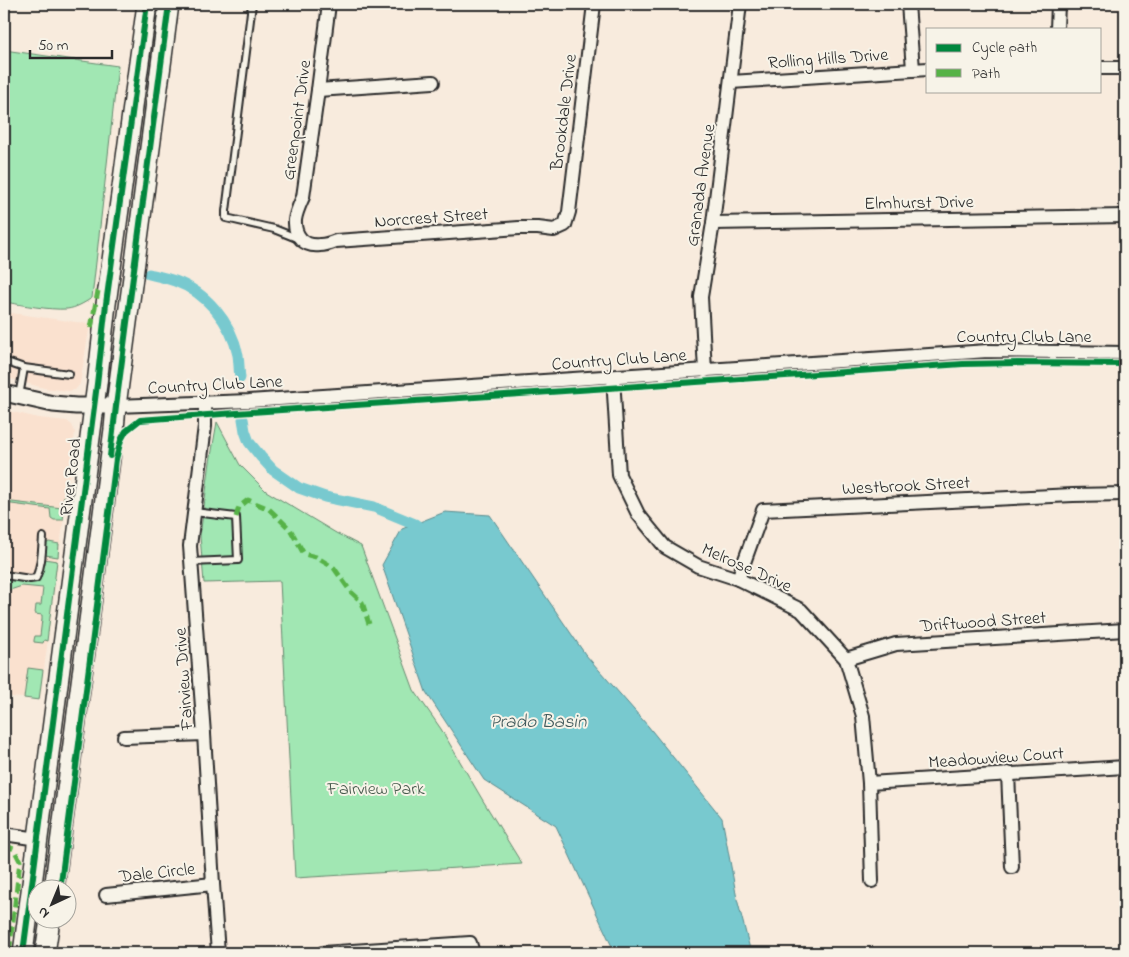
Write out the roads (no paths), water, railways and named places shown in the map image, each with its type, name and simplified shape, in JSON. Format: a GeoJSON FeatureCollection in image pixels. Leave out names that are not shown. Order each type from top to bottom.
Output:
{"type":"FeatureCollection","features":[{"type":"Feature","properties":{"kind":"main road","name":"River Road"},"geometry":{"type":"LineString","coordinates":[[55,880],[116,406],[143,113],[147,4]]}},
{"type":"Feature","properties":{"kind":"main road","name":"River Road"},"geometry":{"type":"LineString","coordinates":[[23,953],[106,304],[143,113],[169,4]]}},
{"type":"Feature","properties":{"kind":"main road"},"geometry":{"type":"LineString","coordinates":[[45,953],[48,930]]}},
{"type":"Feature","properties":{"kind":"street","name":"Greenpoint Drive"},"geometry":{"type":"LineString","coordinates":[[301,240],[296,230],[295,220],[303,197],[329,4]]}},
{"type":"Feature","properties":{"kind":"street","name":"Brookdale Drive"},"geometry":{"type":"LineString","coordinates":[[565,225],[569,212],[594,4]]}},
{"type":"Feature","properties":{"kind":"street","name":"Granada Avenue"},"geometry":{"type":"LineString","coordinates":[[705,371],[701,297],[713,223],[740,4]]}},
{"type":"Feature","properties":{"kind":"street"},"geometry":{"type":"LineString","coordinates":[[908,4],[913,69]]}},
{"type":"Feature","properties":{"kind":"street"},"geometry":{"type":"LineString","coordinates":[[1057,28],[1058,4]]}},
{"type":"Feature","properties":{"kind":"street"},"geometry":{"type":"LineString","coordinates":[[1102,68],[1125,68]]}},
{"type":"Feature","properties":{"kind":"street","name":"Rolling Hills Drive"},"geometry":{"type":"LineString","coordinates":[[730,82],[926,69]]}},
{"type":"Feature","properties":{"kind":"street"},"geometry":{"type":"LineString","coordinates":[[318,90],[433,82]]}},
{"type":"Feature","properties":{"kind":"street","name":"Elmhurst Drive"},"geometry":{"type":"LineString","coordinates":[[713,223],[1125,216]]}},
{"type":"Feature","properties":{"kind":"street","name":"Norcrest Street"},"geometry":{"type":"LineString","coordinates":[[301,240],[310,245],[320,245],[336,242],[519,228],[554,230],[565,225]]}},
{"type":"Feature","properties":{"kind":"street","name":"Country Club Lane"},"geometry":{"type":"LineString","coordinates":[[116,406],[249,401],[988,351],[1125,353]]}},
{"type":"Feature","properties":{"kind":"street","name":"Melrose Drive"},"geometry":{"type":"LineString","coordinates":[[613,377],[619,475],[638,514],[666,547],[698,566],[738,579],[800,610],[846,659],[863,716],[869,783],[872,881]]}},
{"type":"Feature","properties":{"kind":"street"},"geometry":{"type":"LineString","coordinates":[[4,393],[53,404],[116,406]]}},
{"type":"Feature","properties":{"kind":"street","name":"Fairview Drive"},"geometry":{"type":"LineString","coordinates":[[205,403],[205,426],[190,546],[218,953]]}},
{"type":"Feature","properties":{"kind":"street","name":"Westbrook Street"},"geometry":{"type":"LineString","coordinates":[[738,579],[763,510],[1063,495],[1125,494]]}},
{"type":"Feature","properties":{"kind":"street","name":"Driftwood Street"},"geometry":{"type":"LineString","coordinates":[[846,659],[896,644],[1125,630]]}},
{"type":"Feature","properties":{"kind":"street"},"geometry":{"type":"LineString","coordinates":[[124,737],[204,734]]}},
{"type":"Feature","properties":{"kind":"street","name":"Meadowview Court"},"geometry":{"type":"LineString","coordinates":[[869,783],[1125,767]]}},
{"type":"Feature","properties":{"kind":"street"},"geometry":{"type":"LineString","coordinates":[[1008,773],[1012,867]]}},
{"type":"Feature","properties":{"kind":"street"},"geometry":{"type":"LineString","coordinates":[[4,834],[38,839]]}},
{"type":"Feature","properties":{"kind":"street","name":"Dale Circle"},"geometry":{"type":"LineString","coordinates":[[106,895],[212,884]]}},
{"type":"Feature","properties":{"kind":"street"},"geometry":{"type":"LineString","coordinates":[[324,953],[472,948]]}},
{"type":"Feature","properties":{"kind":"lane"},"geometry":{"type":"LineString","coordinates":[[252,4],[226,218],[274,229],[301,240]]}},
{"type":"Feature","properties":{"kind":"lane"},"geometry":{"type":"LineString","coordinates":[[4,362],[24,368],[69,374]]}},
{"type":"Feature","properties":{"kind":"lane"},"geometry":{"type":"LineString","coordinates":[[19,396],[24,368]]}},
{"type":"Feature","properties":{"kind":"lane"},"geometry":{"type":"LineString","coordinates":[[191,562],[238,560],[236,518],[194,512]]}},
{"type":"Feature","properties":{"kind":"lane"},"geometry":{"type":"LineString","coordinates":[[4,575],[30,579],[36,578],[40,567],[44,537]]}},
{"type":"Feature","properties":{"kind":"water","name":"Prado Basin"},"geometry":{"type":"Polygon","coordinates":[[[445,512],[490,515],[585,654],[648,726],[722,818],[737,899],[751,953],[615,953],[556,826],[484,780],[426,692],[382,565],[402,529],[445,512]]]}},
{"type":"Feature","properties":{"kind":"waterway"},"geometry":{"type":"LineString","coordinates":[[149,274],[186,286],[216,310],[230,331],[235,343],[240,378]]}},
{"type":"Feature","properties":{"kind":"waterway"},"geometry":{"type":"LineString","coordinates":[[243,419],[249,442],[261,457],[273,470],[299,488],[325,497],[374,507],[415,524],[426,533]]}},
{"type":"Feature","properties":{"kind":"park label","name":"Fairview Park"},"geometry":{"type":"Point","coordinates":[376,788]}}]}
